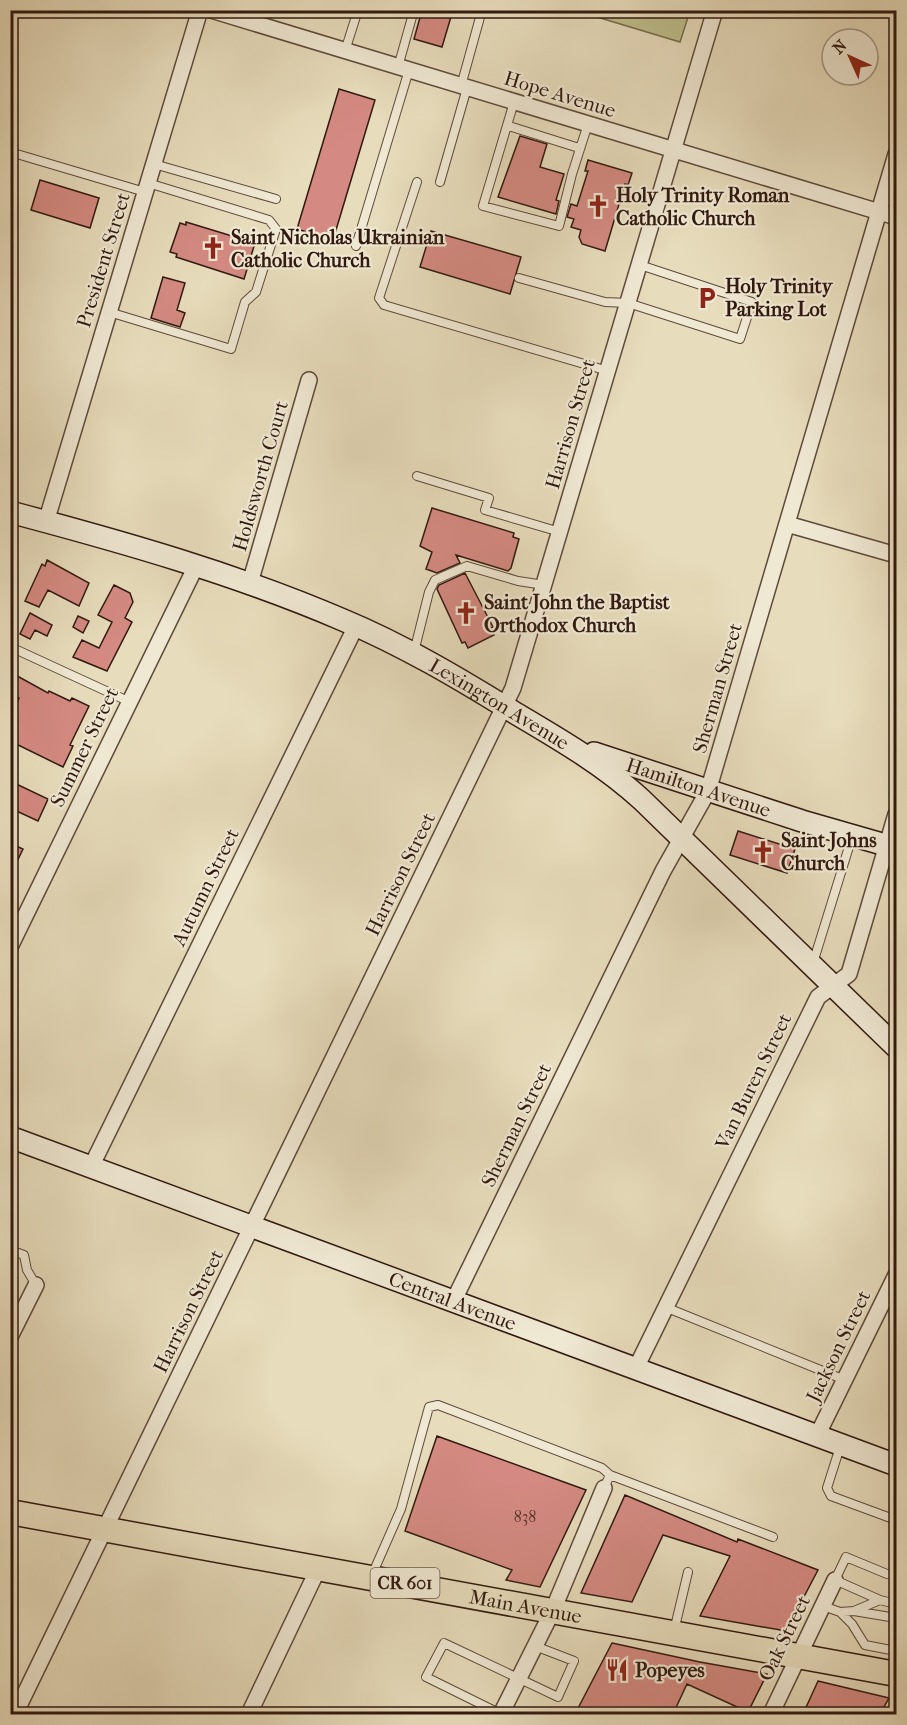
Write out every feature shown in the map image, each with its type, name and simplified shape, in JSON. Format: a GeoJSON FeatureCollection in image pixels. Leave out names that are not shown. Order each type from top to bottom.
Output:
{"type":"FeatureCollection","features":[{"type":"Feature","properties":{"kind":"main road","name":"Lexington Avenue"},"geometry":{"type":"LineString","coordinates":[[10,512],[250,583],[356,626],[413,654],[505,706],[569,745],[625,784],[897,1047]]}},
{"type":"Feature","properties":{"kind":"main road","name":"Hamilton Avenue"},"geometry":{"type":"LineString","coordinates":[[569,745],[708,791],[892,847]]}},
{"type":"Feature","properties":{"kind":"main road","name":"Central Avenue"},"geometry":{"type":"LineString","coordinates":[[10,1137],[897,1465]]}},
{"type":"Feature","properties":{"kind":"main road","name":"Main Avenue"},"geometry":{"type":"LineString","coordinates":[[10,1512],[372,1576],[897,1674]]}},
{"type":"Feature","properties":{"kind":"street","name":"President Street"},"geometry":{"type":"LineString","coordinates":[[46,522],[200,10]]}},
{"type":"Feature","properties":{"kind":"street","name":"Hope Avenue"},"geometry":{"type":"LineString","coordinates":[[211,10],[897,217]]}},
{"type":"Feature","properties":{"kind":"street","name":"Harrison Street"},"geometry":{"type":"LineString","coordinates":[[15,1714],[513,688],[715,10]]}},
{"type":"Feature","properties":{"kind":"street","name":"Sherman Street"},"geometry":{"type":"LineString","coordinates":[[454,1300],[663,871],[708,791],[897,154]]}},
{"type":"Feature","properties":{"kind":"street","name":"Holdsworth Court"},"geometry":{"type":"LineString","coordinates":[[250,583],[309,381]]}},
{"type":"Feature","properties":{"kind":"street"},"geometry":{"type":"LineString","coordinates":[[787,524],[897,555]]}},
{"type":"Feature","properties":{"kind":"street","name":"Summer Street"},"geometry":{"type":"LineString","coordinates":[[11,946],[196,566]]}},
{"type":"Feature","properties":{"kind":"street","name":"Autumn Street"},"geometry":{"type":"LineString","coordinates":[[91,1167],[356,626]]}},
{"type":"Feature","properties":{"kind":"street","name":"Van Buren Street"},"geometry":{"type":"LineString","coordinates":[[636,1368],[819,996],[849,974],[892,847],[897,814]]}},
{"type":"Feature","properties":{"kind":"street","name":"Jackson Street"},"geometry":{"type":"LineString","coordinates":[[817,1436],[897,1275]]}},
{"type":"Feature","properties":{"kind":"street"},"geometry":{"type":"LineString","coordinates":[[10,1337],[36,1286]]}},
{"type":"Feature","properties":{"kind":"street"},"geometry":{"type":"LineString","coordinates":[[501,1714],[553,1610],[607,1482]]}},
{"type":"Feature","properties":{"kind":"street"},"geometry":{"type":"LineString","coordinates":[[249,1714],[319,1567]]}},
{"type":"Feature","properties":{"kind":"street","name":"Oak Street"},"geometry":{"type":"LineString","coordinates":[[771,1714],[835,1580]]}},
{"type":"Feature","properties":{"kind":"lane"},"geometry":{"type":"LineString","coordinates":[[345,51],[358,10]]}},
{"type":"Feature","properties":{"kind":"lane"},"geometry":{"type":"LineString","coordinates":[[356,246],[404,69],[414,10]]}},
{"type":"Feature","properties":{"kind":"lane"},"geometry":{"type":"LineString","coordinates":[[440,182],[482,10]]}},
{"type":"Feature","properties":{"kind":"lane"},"geometry":{"type":"LineString","coordinates":[[514,102],[509,126],[483,206],[559,226],[579,148],[588,124]]}},
{"type":"Feature","properties":{"kind":"lane"},"geometry":{"type":"LineString","coordinates":[[509,126],[579,148]]}},
{"type":"Feature","properties":{"kind":"lane"},"geometry":{"type":"LineString","coordinates":[[10,152],[269,220],[276,229],[256,292],[245,302],[231,349],[109,312]]}},
{"type":"Feature","properties":{"kind":"lane"},"geometry":{"type":"LineString","coordinates":[[153,164],[276,199]]}},
{"type":"Feature","properties":{"kind":"lane"},"geometry":{"type":"LineString","coordinates":[[417,182],[379,298],[384,305],[608,371]]}},
{"type":"Feature","properties":{"kind":"lane"},"geometry":{"type":"LineString","coordinates":[[519,278],[605,302],[628,303],[740,339],[753,302],[639,265]]}},
{"type":"Feature","properties":{"kind":"lane"},"geometry":{"type":"LineString","coordinates":[[417,476],[489,498],[486,510],[560,532]]}},
{"type":"Feature","properties":{"kind":"lane"},"geometry":{"type":"LineString","coordinates":[[413,654],[429,592],[435,580],[467,566],[518,581],[544,585]]}},
{"type":"Feature","properties":{"kind":"lane"},"geometry":{"type":"LineString","coordinates":[[17,650],[130,702]]}},
{"type":"Feature","properties":{"kind":"lane"},"geometry":{"type":"LineString","coordinates":[[812,965],[852,836]]}},
{"type":"Feature","properties":{"kind":"lane"},"geometry":{"type":"LineString","coordinates":[[10,1250],[24,1255],[27,1270],[36,1286]]}},
{"type":"Feature","properties":{"kind":"lane"},"geometry":{"type":"LineString","coordinates":[[666,1307],[845,1380]]}},
{"type":"Feature","properties":{"kind":"lane"},"geometry":{"type":"LineString","coordinates":[[372,1576],[401,1509],[429,1407],[438,1405],[602,1468],[607,1482],[773,1537]]}},
{"type":"Feature","properties":{"kind":"lane"},"geometry":{"type":"LineString","coordinates":[[841,1445],[827,1488],[831,1496],[897,1520]]}},
{"type":"Feature","properties":{"kind":"lane"},"geometry":{"type":"LineString","coordinates":[[887,1574],[846,1557],[835,1580],[897,1605]]}},
{"type":"Feature","properties":{"kind":"lane"},"geometry":{"type":"LineString","coordinates":[[674,1632],[688,1572]]}},
{"type":"Feature","properties":{"kind":"lane"},"geometry":{"type":"LineString","coordinates":[[854,1611],[880,1600]]}},
{"type":"Feature","properties":{"kind":"lane"},"geometry":{"type":"LineString","coordinates":[[824,1606],[840,1612],[852,1624],[865,1645],[897,1651]]}},
{"type":"Feature","properties":{"kind":"lane"},"geometry":{"type":"LineString","coordinates":[[840,1612],[854,1611],[897,1618]]}},
{"type":"Feature","properties":{"kind":"lane"},"geometry":{"type":"LineString","coordinates":[[501,1714],[426,1677],[444,1644],[558,1697],[574,1661],[535,1646]]}},
{"type":"Feature","properties":{"kind":"green space"},"geometry":{"type":"Polygon","coordinates":[[[577,11],[690,11],[680,42],[577,11]]]}},
{"type":"Feature","properties":{"kind":"building"},"geometry":{"type":"Polygon","coordinates":[[[422,10],[453,10],[442,47],[414,39],[422,10]]]}},
{"type":"Feature","properties":{"kind":"building"},"geometry":{"type":"Polygon","coordinates":[[[339,89],[375,100],[333,240],[297,229],[339,89]]]}},
{"type":"Feature","properties":{"kind":"building"},"geometry":{"type":"Polygon","coordinates":[[[520,136],[547,144],[540,167],[564,174],[556,200],[559,201],[556,214],[498,197],[520,136]]]}},
{"type":"Feature","properties":{"kind":"building","name":"Holy Trinity Roman Catholic Church"},"geometry":{"type":"Polygon","coordinates":[[[588,160],[632,173],[628,185],[625,184],[605,251],[582,244],[579,237],[581,230],[571,227],[574,219],[567,217],[571,204],[577,206],[588,171],[585,171],[588,160]]]}},
{"type":"Feature","properties":{"kind":"building"},"geometry":{"type":"Polygon","coordinates":[[[40,180],[99,198],[90,228],[31,210],[40,180]]]}},
{"type":"Feature","properties":{"kind":"building","name":"Saint Nicholas Ukrainian Catholic Church"},"geometry":{"type":"Polygon","coordinates":[[[186,222],[255,243],[244,279],[176,257],[177,254],[170,252],[180,223],[186,225],[186,222]]]}},
{"type":"Feature","properties":{"kind":"building"},"geometry":{"type":"Polygon","coordinates":[[[431,231],[521,257],[510,294],[420,267],[431,231]]]}},
{"type":"Feature","properties":{"kind":"building"},"geometry":{"type":"Polygon","coordinates":[[[163,277],[185,283],[177,310],[185,313],[180,327],[151,318],[163,277]]]}},
{"type":"Feature","properties":{"kind":"building"},"geometry":{"type":"Polygon","coordinates":[[[432,508],[514,533],[513,537],[519,539],[511,568],[508,571],[456,555],[460,563],[437,573],[426,569],[432,552],[420,546],[432,508]]]}},
{"type":"Feature","properties":{"kind":"building"},"geometry":{"type":"Polygon","coordinates":[[[47,560],[89,583],[79,606],[48,590],[39,607],[25,601],[42,564],[45,566],[47,560]]]}},
{"type":"Feature","properties":{"kind":"building","name":"Saint John the Baptist Orthodox Church"},"geometry":{"type":"Polygon","coordinates":[[[465,573],[493,627],[490,628],[494,635],[468,648],[465,642],[462,643],[437,589],[439,585],[465,573]]]}},
{"type":"Feature","properties":{"kind":"building"},"geometry":{"type":"Polygon","coordinates":[[[114,585],[130,593],[133,602],[125,618],[132,622],[107,671],[73,657],[82,640],[99,648],[112,622],[98,615],[114,585]]]}},
{"type":"Feature","properties":{"kind":"building"},"geometry":{"type":"Polygon","coordinates":[[[30,613],[52,625],[47,636],[35,630],[30,639],[20,634],[30,613]]]}},
{"type":"Feature","properties":{"kind":"building"},"geometry":{"type":"Polygon","coordinates":[[[78,616],[89,621],[83,633],[73,627],[78,616]]]}},
{"type":"Feature","properties":{"kind":"building"},"geometry":{"type":"Polygon","coordinates":[[[10,672],[48,693],[49,691],[70,701],[72,698],[89,706],[70,745],[73,746],[63,767],[10,741],[10,719],[19,698],[10,693],[10,672]]]}},
{"type":"Feature","properties":{"kind":"building"},"geometry":{"type":"Polygon","coordinates":[[[10,781],[48,799],[38,821],[10,808],[10,781]]]}},
{"type":"Feature","properties":{"kind":"building","name":"Saint Johns Church"},"geometry":{"type":"Polygon","coordinates":[[[738,831],[795,849],[787,873],[730,855],[738,831]]]}},
{"type":"Feature","properties":{"kind":"building"},"geometry":{"type":"Polygon","coordinates":[[[10,843],[23,849],[10,876],[10,843]]]}},
{"type":"Feature","properties":{"kind":"building"},"geometry":{"type":"Polygon","coordinates":[[[437,1436],[586,1490],[540,1587],[506,1580],[512,1570],[405,1531],[437,1436]]]}},
{"type":"Feature","properties":{"kind":"building"},"geometry":{"type":"Polygon","coordinates":[[[625,1495],[737,1542],[738,1539],[818,1570],[786,1631],[700,1616],[730,1556],[663,1535],[632,1602],[581,1593],[625,1495]]]}},
{"type":"Feature","properties":{"kind":"building"},"geometry":{"type":"Polygon","coordinates":[[[612,1643],[767,1674],[748,1712],[687,1684],[673,1714],[575,1714],[612,1643]]]}},
{"type":"Feature","properties":{"kind":"building"},"geometry":{"type":"Polygon","coordinates":[[[818,1681],[889,1698],[880,1714],[803,1714],[818,1681]]]}},
{"type":"Feature","properties":{"kind":"place","name":"Holy Trinity Roman Catholic Church"},"geometry":{"type":"Point","coordinates":[598,206]}},
{"type":"Feature","properties":{"kind":"place","name":"Saint Nicholas Ukrainian Catholic Church"},"geometry":{"type":"Point","coordinates":[213,248]}},
{"type":"Feature","properties":{"kind":"place","name":"Holy Trinity Parking Lot"},"geometry":{"type":"Point","coordinates":[707,298]}},
{"type":"Feature","properties":{"kind":"place","name":"Saint John the Baptist Orthodox Church"},"geometry":{"type":"Point","coordinates":[466,613]}},
{"type":"Feature","properties":{"kind":"place","name":"Saint Johns Church"},"geometry":{"type":"Point","coordinates":[763,852]}},
{"type":"Feature","properties":{"kind":"place","name":"Popeyes"},"geometry":{"type":"Point","coordinates":[617,1670]}}]}
